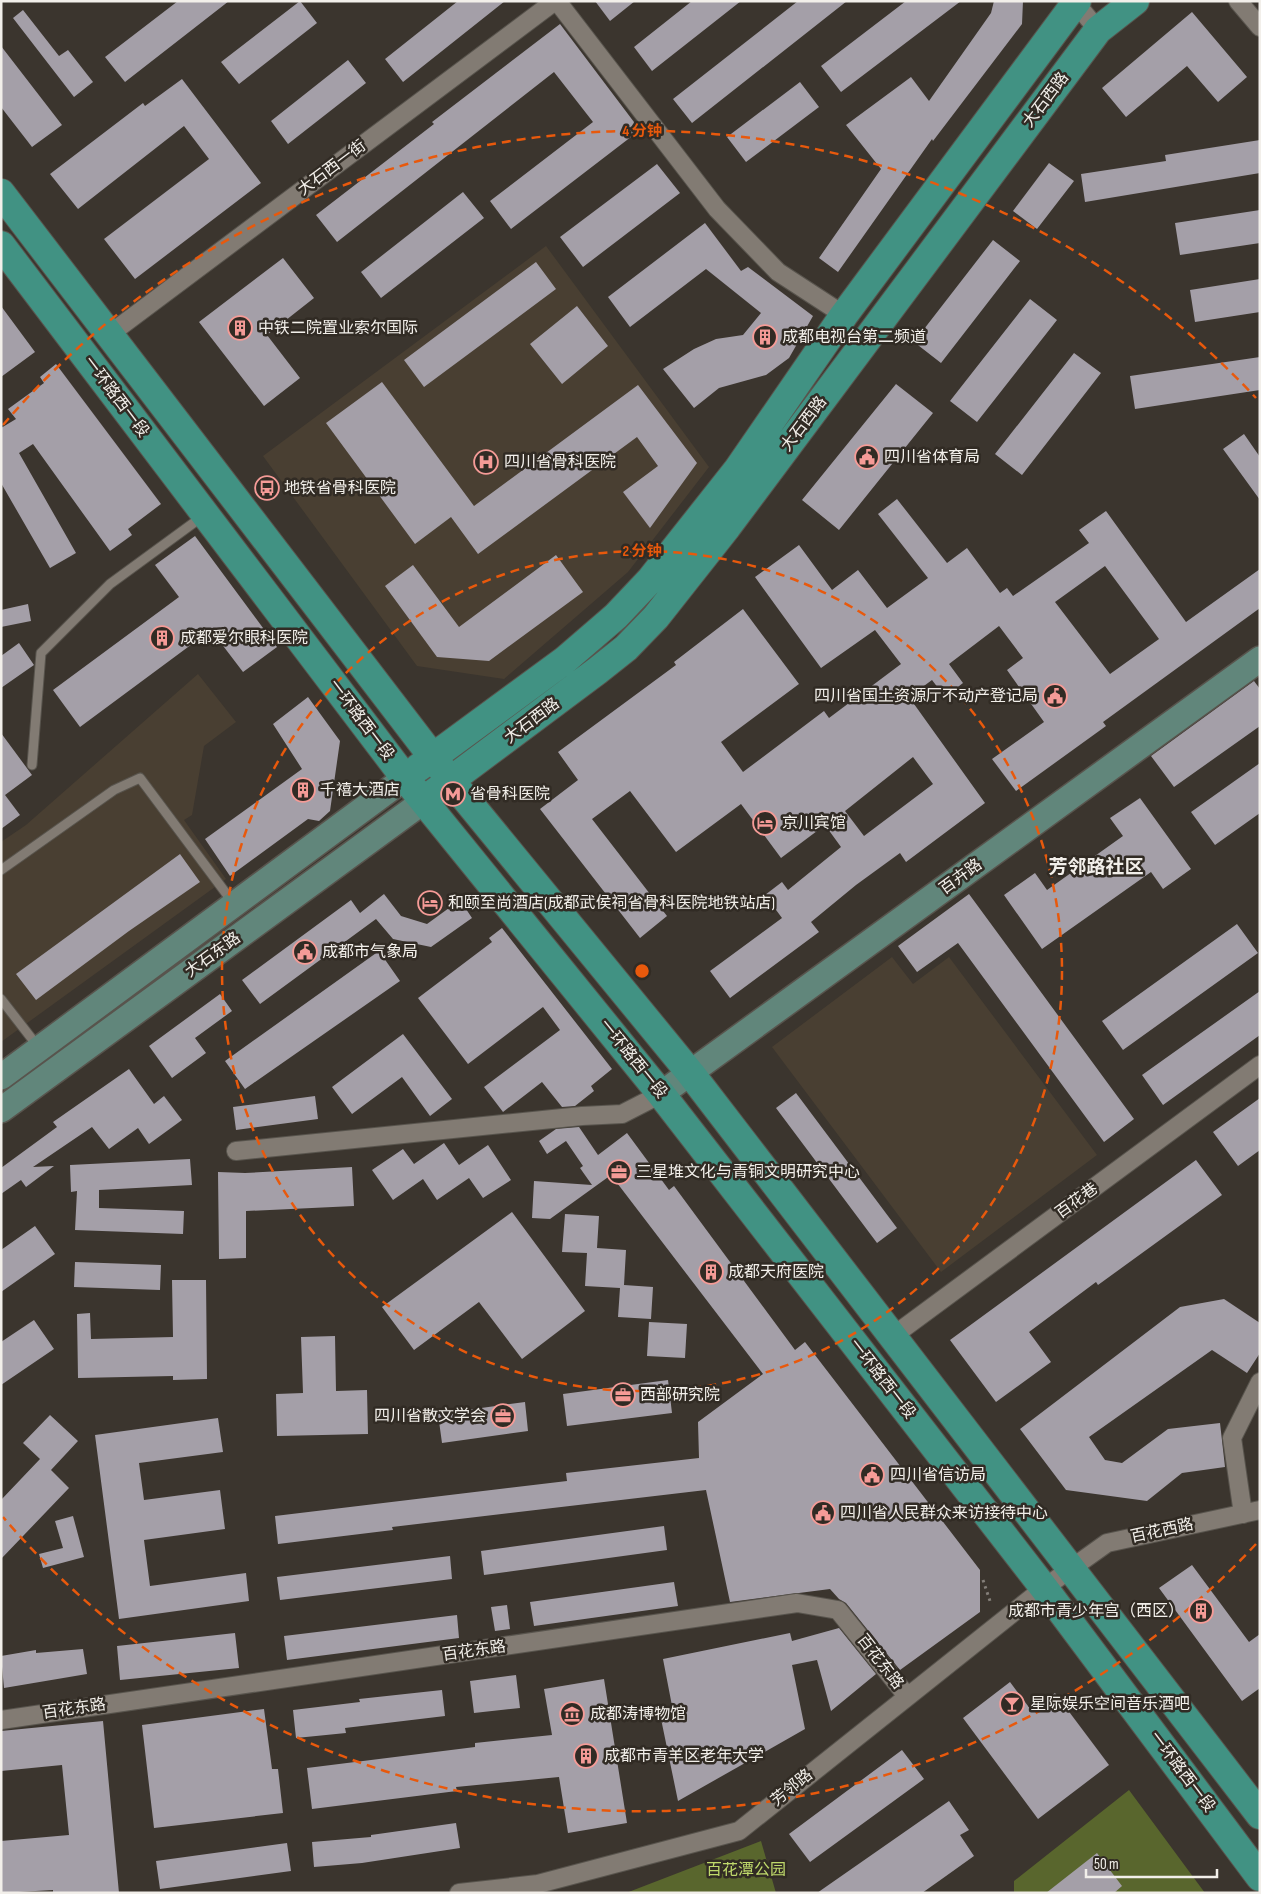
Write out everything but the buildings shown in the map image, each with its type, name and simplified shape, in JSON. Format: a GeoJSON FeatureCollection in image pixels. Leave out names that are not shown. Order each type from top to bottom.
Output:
{"type":"FeatureCollection","features":[{"type":"Feature","properties":{"kind":"main road","name":"大石西路"},"geometry":{"type":"LineString","coordinates":[[424,800],[619,654],[673,598],[1098,30],[1135,1]]}},
{"type":"Feature","properties":{"kind":"main road","name":"大石西路"},"geometry":{"type":"LineString","coordinates":[[405,778],[525,691],[584,644],[616,616],[651,579],[738,469],[844,315],[1075,2]]}},
{"type":"Feature","properties":{"kind":"main road","name":"一环路西一段"},"geometry":{"type":"LineString","coordinates":[[1,193],[432,757],[691,1074],[1260,1815]]}},
{"type":"Feature","properties":{"kind":"main road","name":"一环路西一段"},"geometry":{"type":"LineString","coordinates":[[1,245],[405,778],[661,1094],[1044,1588],[1260,1877]]}},
{"type":"Feature","properties":{"kind":"main road","name":"百卉路"},"geometry":{"type":"LineString","coordinates":[[661,1094],[1259,662]]}},
{"type":"Feature","properties":{"kind":"main road","name":"大石东路"},"geometry":{"type":"LineString","coordinates":[[1,1077],[405,778]]}},
{"type":"Feature","properties":{"kind":"main road","name":"大石东路"},"geometry":{"type":"LineString","coordinates":[[1,1110],[424,800]]}},
{"type":"Feature","properties":{"kind":"street"},"geometry":{"type":"LineString","coordinates":[[556,1],[717,209],[778,272],[844,315]]}},
{"type":"Feature","properties":{"kind":"street","name":"大石西一街"},"geometry":{"type":"LineString","coordinates":[[110,334],[556,1]]}},
{"type":"Feature","properties":{"kind":"street"},"geometry":{"type":"LineString","coordinates":[[1238,1],[1260,27]]}},
{"type":"Feature","properties":{"kind":"street"},"geometry":{"type":"LineString","coordinates":[[1075,2],[1098,30]]}},
{"type":"Feature","properties":{"kind":"street","name":"百花巷"},"geometry":{"type":"LineString","coordinates":[[894,1336],[1260,1065]]}},
{"type":"Feature","properties":{"kind":"street"},"geometry":{"type":"LineString","coordinates":[[236,1151],[582,1116],[622,1114],[661,1094]]}},
{"type":"Feature","properties":{"kind":"street"},"geometry":{"type":"LineString","coordinates":[[1251,1512],[1232,1438],[1260,1382]]}},
{"type":"Feature","properties":{"kind":"street","name":"百花西路"},"geometry":{"type":"LineString","coordinates":[[1071,1569],[1107,1543],[1251,1512]]}},
{"type":"Feature","properties":{"kind":"street","name":"芳邻路"},"geometry":{"type":"LineString","coordinates":[[459,1893],[538,1884],[739,1831],[907,1696],[1044,1588],[1071,1569]]}},
{"type":"Feature","properties":{"kind":"street","name":"百花东路"},"geometry":{"type":"LineString","coordinates":[[1,1720],[797,1603],[838,1610],[907,1696]]}},
{"type":"Feature","properties":{"kind":"lane"},"geometry":{"type":"LineString","coordinates":[[32,765],[41,653],[110,584],[206,514]]}},
{"type":"Feature","properties":{"kind":"lane"},"geometry":{"type":"LineString","coordinates":[[1,870],[114,790],[140,778],[234,904]]}},
{"type":"Feature","properties":{"kind":"lane"},"geometry":{"type":"LineString","coordinates":[[1,999],[39,1049]]}},
{"type":"Feature","properties":{"kind":"path"},"geometry":{"type":"LineString","coordinates":[[983,1580],[990,1601]]}},
{"type":"Feature","properties":{"kind":"shaded area","name":"四川省骨科医院"},"geometry":{"type":"Polygon","coordinates":[[[546,246],[709,467],[628,572],[504,679],[417,666],[263,456],[546,246]]]}},
{"type":"Feature","properties":{"kind":"shaded area"},"geometry":{"type":"Polygon","coordinates":[[[198,674],[236,722],[204,746],[192,815],[184,820],[226,879],[1,1042],[1,842],[26,825],[198,674]]]}},
{"type":"Feature","properties":{"kind":"shaded area"},"geometry":{"type":"Polygon","coordinates":[[[892,957],[913,984],[949,957],[1097,1155],[941,1272],[772,1047],[892,957]]]}},
{"type":"Feature","properties":{"kind":"green space"},"geometry":{"type":"Polygon","coordinates":[[[1129,1790],[1205,1893],[1014,1893],[1014,1881],[1129,1790]]]}},
{"type":"Feature","properties":{"kind":"green space","name":"百花潭公园"},"geometry":{"type":"Polygon","coordinates":[[[761,1841],[776,1893],[626,1893],[761,1841]]]}},
{"type":"Feature","properties":{"kind":"place","name":"中铁二院置业索尔国际"},"geometry":{"type":"Point","coordinates":[240,328]}},
{"type":"Feature","properties":{"kind":"place","name":"成都电视台第二频道"},"geometry":{"type":"Point","coordinates":[765,337]}},
{"type":"Feature","properties":{"kind":"place","name":"四川省体育局"},"geometry":{"type":"Point","coordinates":[867,457]}},
{"type":"Feature","properties":{"kind":"place","name":"四川省骨科医院"},"geometry":{"type":"Point","coordinates":[486,462]}},
{"type":"Feature","properties":{"kind":"place","name":"地铁省骨科医院"},"geometry":{"type":"Point","coordinates":[267,488]}},
{"type":"Feature","properties":{"kind":"place","name":"成都爱尔眼科医院"},"geometry":{"type":"Point","coordinates":[162,638]}},
{"type":"Feature","properties":{"kind":"place","name":"四川省国土资源厅不动产登记局"},"geometry":{"type":"Point","coordinates":[1055,696]}},
{"type":"Feature","properties":{"kind":"place","name":"千禧大酒店"},"geometry":{"type":"Point","coordinates":[303,790]}},
{"type":"Feature","properties":{"kind":"place","name":"省骨科医院"},"geometry":{"type":"Point","coordinates":[453,794]}},
{"type":"Feature","properties":{"kind":"place","name":"京川宾馆"},"geometry":{"type":"Point","coordinates":[765,823]}},
{"type":"Feature","properties":{"kind":"place","name":"和颐至尚酒店(成都武侯祠省骨科医院地铁站店)"},"geometry":{"type":"Point","coordinates":[430,903]}},
{"type":"Feature","properties":{"kind":"place","name":"成都市气象局"},"geometry":{"type":"Point","coordinates":[305,952]}},
{"type":"Feature","properties":{"kind":"place","name":"三星堆文化与青铜文明研究中心"},"geometry":{"type":"Point","coordinates":[619,1172]}},
{"type":"Feature","properties":{"kind":"place","name":"成都天府医院"},"geometry":{"type":"Point","coordinates":[711,1272]}},
{"type":"Feature","properties":{"kind":"place","name":"西部研究院"},"geometry":{"type":"Point","coordinates":[623,1395]}},
{"type":"Feature","properties":{"kind":"place","name":"四川省散文学会"},"geometry":{"type":"Point","coordinates":[503,1416]}},
{"type":"Feature","properties":{"kind":"place","name":"四川省信访局"},"geometry":{"type":"Point","coordinates":[872,1475]}},
{"type":"Feature","properties":{"kind":"place","name":"四川省人民群众来访接待中心"},"geometry":{"type":"Point","coordinates":[823,1513]}},
{"type":"Feature","properties":{"kind":"place","name":"成都市青少年宫（西区）"},"geometry":{"type":"Point","coordinates":[1201,1611]}},
{"type":"Feature","properties":{"kind":"place","name":"星际娱乐空间音乐酒吧"},"geometry":{"type":"Point","coordinates":[1012,1704]}},
{"type":"Feature","properties":{"kind":"place","name":"成都涛博物馆"},"geometry":{"type":"Point","coordinates":[572,1714]}},
{"type":"Feature","properties":{"kind":"place","name":"成都市青羊区老年大学"},"geometry":{"type":"Point","coordinates":[586,1756]}},
{"type":"Feature","properties":{"kind":"district","name":"芳邻路社区"},"geometry":{"type":"Point","coordinates":[1096,867]}}]}
